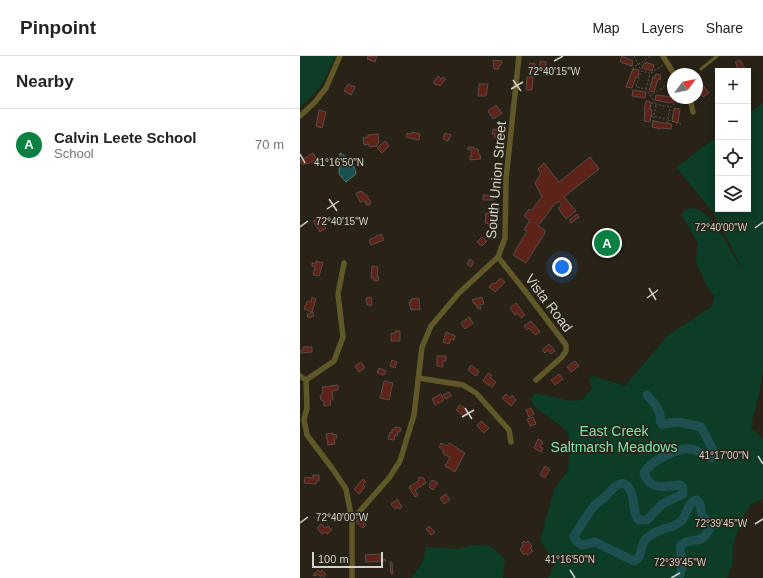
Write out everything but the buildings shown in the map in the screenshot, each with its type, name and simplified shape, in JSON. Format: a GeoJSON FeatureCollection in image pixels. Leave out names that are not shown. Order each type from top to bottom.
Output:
{"type":"FeatureCollection","features":[{"type":"Feature","properties":{"kind":"street"},"geometry":{"type":"LineString","coordinates":[[300,116],[316,102],[326,88],[340,56]]}},
{"type":"Feature","properties":{"kind":"street","name":"South Union Street"},"geometry":{"type":"LineString","coordinates":[[352,520],[389,478],[400,461],[414,415],[422,347],[431,326],[459,293],[498,257],[505,238],[506,179],[520,56]]}},
{"type":"Feature","properties":{"kind":"street"},"geometry":{"type":"LineString","coordinates":[[663,56],[670,68]]}},
{"type":"Feature","properties":{"kind":"street"},"geometry":{"type":"LineString","coordinates":[[691,104],[693,112]]}},
{"type":"Feature","properties":{"kind":"street","name":"Vista Road"},"geometry":{"type":"LineString","coordinates":[[498,257],[526,291],[566,345],[566,351],[562,358],[536,380]]}},
{"type":"Feature","properties":{"kind":"street"},"geometry":{"type":"LineString","coordinates":[[306,380],[334,361],[343,337],[338,294],[344,263]]}},
{"type":"Feature","properties":{"kind":"street"},"geometry":{"type":"LineString","coordinates":[[300,376],[306,380]]}},
{"type":"Feature","properties":{"kind":"street"},"geometry":{"type":"LineString","coordinates":[[418,378],[463,386],[476,393],[509,430],[511,442]]}},
{"type":"Feature","properties":{"kind":"street"},"geometry":{"type":"LineString","coordinates":[[306,380],[307,408],[304,420],[307,434],[346,489],[352,520],[352,578]]}},
{"type":"Feature","properties":{"kind":"lane"},"geometry":{"type":"LineString","coordinates":[[702,68],[717,56]]}},
{"type":"Feature","properties":{"kind":"path"},"geometry":{"type":"LineString","coordinates":[[634,56],[641,71],[636,87],[646,89]]}},
{"type":"Feature","properties":{"kind":"path"},"geometry":{"type":"LineString","coordinates":[[631,73],[632,68],[651,56]]}},
{"type":"Feature","properties":{"kind":"path"},"geometry":{"type":"LineString","coordinates":[[641,71],[650,73],[667,63]]}},
{"type":"Feature","properties":{"kind":"path"},"geometry":{"type":"LineString","coordinates":[[650,73],[646,89],[655,103],[653,116],[654,122]]}},
{"type":"Feature","properties":{"kind":"path"},"geometry":{"type":"LineString","coordinates":[[650,96],[667,86]]}},
{"type":"Feature","properties":{"kind":"path"},"geometry":{"type":"LineString","coordinates":[[651,103],[671,106]]}},
{"type":"Feature","properties":{"kind":"path"},"geometry":{"type":"LineString","coordinates":[[667,123],[671,106],[674,104]]}},
{"type":"Feature","properties":{"kind":"path"},"geometry":{"type":"LineString","coordinates":[[653,116],[681,124]]}},
{"type":"Feature","properties":{"kind":"green space"},"geometry":{"type":"Polygon","coordinates":[[[300,56],[336,56],[321,86],[300,108],[300,56]]]}},
{"type":"Feature","properties":{"kind":"green space","name":"East Creek Saltmarsh Meadows"},"geometry":{"type":"Polygon","coordinates":[[[763,103],[763,365],[760,391],[751,425],[753,430],[763,438],[763,499],[751,504],[740,523],[733,546],[733,563],[727,578],[548,578],[555,564],[540,540],[554,490],[568,471],[570,441],[566,430],[535,407],[530,400],[535,393],[572,401],[582,400],[592,388],[589,379],[593,376],[625,386],[668,335],[711,307],[715,297],[707,287],[696,261],[698,243],[682,216],[684,210],[696,209],[703,212],[710,219],[743,269],[712,211],[676,167],[715,138],[715,212],[751,212],[751,112],[763,103]]]}},
{"type":"Feature","properties":{"kind":"green space"},"geometry":{"type":"Polygon","coordinates":[[[473,545],[490,546],[505,559],[503,578],[412,578],[423,561],[426,547],[459,549],[473,545]]]}},
{"type":"Feature","properties":{"kind":"water"},"geometry":{"type":"Polygon","coordinates":[[[340,153],[351,162],[356,171],[356,174],[346,182],[339,174],[340,153]]]}},
{"type":"Feature","properties":{"kind":"waterway"},"geometry":{"type":"LineString","coordinates":[[647,395],[660,413],[660,421],[662,424],[679,422],[701,427],[714,452],[714,456],[711,458],[691,449],[679,450],[664,456],[652,464],[644,473],[650,483],[655,485],[665,487],[681,485],[683,488],[683,494],[662,504],[647,520],[639,520],[635,513],[629,488],[626,485],[619,484],[595,505],[574,536],[576,541],[582,545],[595,542],[634,561],[639,557],[643,542],[649,536],[679,523],[693,501],[697,500],[700,504],[702,515],[711,526],[701,539],[686,542],[681,545],[680,550],[683,564],[679,578]]}},
{"type":"Feature","properties":{"kind":"place","name":"Calvin Leete School"},"geometry":{"type":"Point","coordinates":[607,243]}}]}
